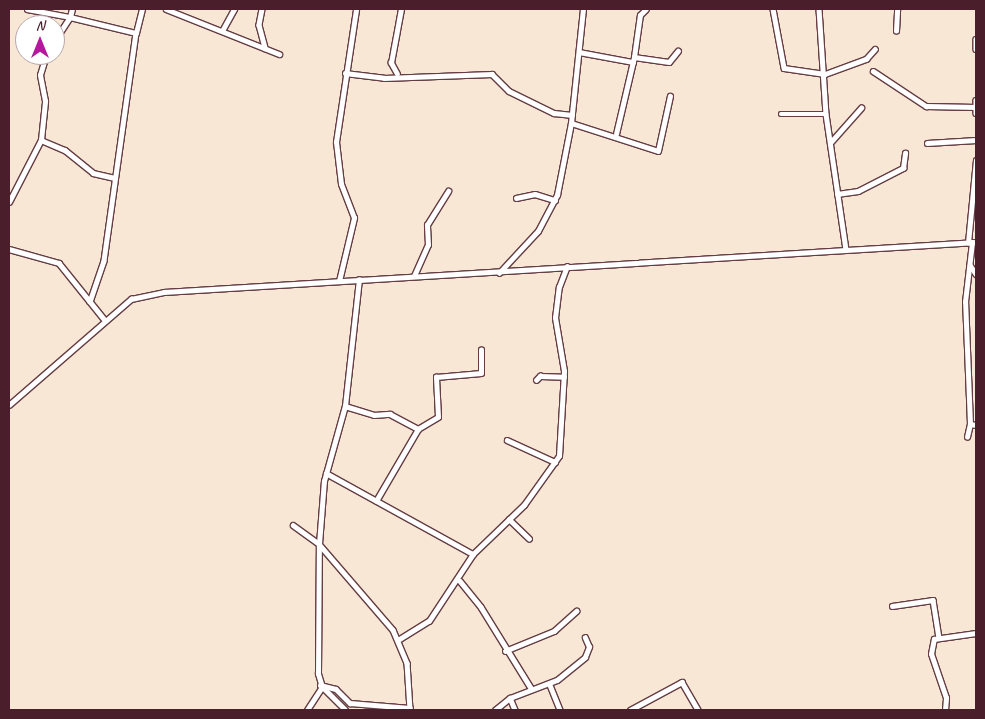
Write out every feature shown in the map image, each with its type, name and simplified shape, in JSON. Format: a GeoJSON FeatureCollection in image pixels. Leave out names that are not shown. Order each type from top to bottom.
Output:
{"type":"FeatureCollection","features":[{"type":"Feature","properties":{"kind":"street"},"geometry":{"type":"LineString","coordinates":[[26,9],[70,17],[136,33]]}},
{"type":"Feature","properties":{"kind":"street"},"geometry":{"type":"LineString","coordinates":[[65,25],[72,9]]}},
{"type":"Feature","properties":{"kind":"street"},"geometry":{"type":"LineString","coordinates":[[90,302],[104,261],[114,178],[136,33],[142,9]]}},
{"type":"Feature","properties":{"kind":"street"},"geometry":{"type":"LineString","coordinates":[[166,9],[279,54]]}},
{"type":"Feature","properties":{"kind":"street"},"geometry":{"type":"LineString","coordinates":[[222,31],[234,9]]}},
{"type":"Feature","properties":{"kind":"street"},"geometry":{"type":"LineString","coordinates":[[262,9],[259,25],[265,48]]}},
{"type":"Feature","properties":{"kind":"street"},"geometry":{"type":"LineString","coordinates":[[338,281],[354,218],[341,184],[336,142],[356,9]]}},
{"type":"Feature","properties":{"kind":"street"},"geometry":{"type":"LineString","coordinates":[[397,74],[391,63],[401,9]]}},
{"type":"Feature","properties":{"kind":"street"},"geometry":{"type":"LineString","coordinates":[[498,274],[528,245],[555,200],[571,123],[583,9]]}},
{"type":"Feature","properties":{"kind":"street"},"geometry":{"type":"LineString","coordinates":[[616,134],[633,59],[640,15],[646,9]]}},
{"type":"Feature","properties":{"kind":"street"},"geometry":{"type":"LineString","coordinates":[[773,9],[781,66],[825,74],[866,59],[875,49]]}},
{"type":"Feature","properties":{"kind":"street"},"geometry":{"type":"LineString","coordinates":[[819,9],[825,74],[826,114],[846,250]]}},
{"type":"Feature","properties":{"kind":"street"},"geometry":{"type":"LineString","coordinates":[[896,31],[897,9]]}},
{"type":"Feature","properties":{"kind":"street"},"geometry":{"type":"LineString","coordinates":[[976,39],[976,49]]}},
{"type":"Feature","properties":{"kind":"street"},"geometry":{"type":"LineString","coordinates":[[579,52],[669,62],[678,51]]}},
{"type":"Feature","properties":{"kind":"street"},"geometry":{"type":"LineString","coordinates":[[9,202],[41,140],[45,101],[40,75],[43,65]]}},
{"type":"Feature","properties":{"kind":"street"},"geometry":{"type":"LineString","coordinates":[[873,71],[926,106],[976,110],[976,100]]}},
{"type":"Feature","properties":{"kind":"street"},"geometry":{"type":"LineString","coordinates":[[345,73],[384,78],[397,74],[492,74],[509,91],[554,113],[572,115]]}},
{"type":"Feature","properties":{"kind":"street"},"geometry":{"type":"LineString","coordinates":[[571,123],[616,134],[658,151],[670,96]]}},
{"type":"Feature","properties":{"kind":"street"},"geometry":{"type":"LineString","coordinates":[[830,143],[861,108]]}},
{"type":"Feature","properties":{"kind":"street"},"geometry":{"type":"LineString","coordinates":[[781,114],[826,114]]}},
{"type":"Feature","properties":{"kind":"street"},"geometry":{"type":"LineString","coordinates":[[41,140],[65,150],[93,173],[114,178]]}},
{"type":"Feature","properties":{"kind":"street"},"geometry":{"type":"LineString","coordinates":[[927,143],[976,140]]}},
{"type":"Feature","properties":{"kind":"street"},"geometry":{"type":"LineString","coordinates":[[837,194],[858,191],[903,168],[904,153]]}},
{"type":"Feature","properties":{"kind":"street"},"geometry":{"type":"LineString","coordinates":[[967,436],[970,424],[965,302],[972,242],[976,160]]}},
{"type":"Feature","properties":{"kind":"street"},"geometry":{"type":"LineString","coordinates":[[414,276],[428,246],[427,226],[448,191]]}},
{"type":"Feature","properties":{"kind":"street"},"geometry":{"type":"LineString","coordinates":[[516,198],[535,194],[555,200]]}},
{"type":"Feature","properties":{"kind":"street"},"geometry":{"type":"LineString","coordinates":[[10,403],[104,319],[131,299],[164,292],[414,276],[498,274],[567,266],[972,242]]}},
{"type":"Feature","properties":{"kind":"street"},"geometry":{"type":"LineString","coordinates":[[9,249],[59,263],[104,319]]}},
{"type":"Feature","properties":{"kind":"street"},"geometry":{"type":"LineString","coordinates":[[970,265],[976,274]]}},
{"type":"Feature","properties":{"kind":"street"},"geometry":{"type":"LineString","coordinates":[[398,640],[429,620],[460,581],[473,554],[509,519],[555,462],[564,376],[556,318],[559,287],[567,266]]}},
{"type":"Feature","properties":{"kind":"street"},"geometry":{"type":"LineString","coordinates":[[349,280],[355,291]]}},
{"type":"Feature","properties":{"kind":"street"},"geometry":{"type":"LineString","coordinates":[[307,710],[321,686],[319,544],[326,473],[345,406],[355,291],[359,280]]}},
{"type":"Feature","properties":{"kind":"street"},"geometry":{"type":"LineString","coordinates":[[376,501],[418,429],[438,417],[436,377],[481,373],[481,350]]}},
{"type":"Feature","properties":{"kind":"street"},"geometry":{"type":"LineString","coordinates":[[536,380],[540,376],[564,376]]}},
{"type":"Feature","properties":{"kind":"street"},"geometry":{"type":"LineString","coordinates":[[345,406],[374,415],[390,414],[418,429]]}},
{"type":"Feature","properties":{"kind":"street"},"geometry":{"type":"LineString","coordinates":[[970,424],[976,425]]}},
{"type":"Feature","properties":{"kind":"street"},"geometry":{"type":"LineString","coordinates":[[508,440],[555,462]]}},
{"type":"Feature","properties":{"kind":"street"},"geometry":{"type":"LineString","coordinates":[[326,473],[473,554]]}},
{"type":"Feature","properties":{"kind":"street"},"geometry":{"type":"LineString","coordinates":[[509,519],[529,538]]}},
{"type":"Feature","properties":{"kind":"street"},"geometry":{"type":"LineString","coordinates":[[293,524],[319,544],[398,640],[410,675],[410,709],[350,704],[336,689],[321,686]]}},
{"type":"Feature","properties":{"kind":"street"},"geometry":{"type":"LineString","coordinates":[[460,581],[481,607],[505,651],[531,688]]}},
{"type":"Feature","properties":{"kind":"street"},"geometry":{"type":"LineString","coordinates":[[892,606],[932,600],[939,636],[931,654],[946,698],[944,710]]}},
{"type":"Feature","properties":{"kind":"street"},"geometry":{"type":"LineString","coordinates":[[505,651],[554,631],[576,611]]}},
{"type":"Feature","properties":{"kind":"street"},"geometry":{"type":"LineString","coordinates":[[939,636],[976,633]]}},
{"type":"Feature","properties":{"kind":"street"},"geometry":{"type":"LineString","coordinates":[[495,710],[510,698],[531,688],[550,685],[585,657],[585,638]]}},
{"type":"Feature","properties":{"kind":"street"},"geometry":{"type":"LineString","coordinates":[[630,710],[682,682],[698,710]]}},
{"type":"Feature","properties":{"kind":"street"},"geometry":{"type":"LineString","coordinates":[[550,685],[560,710]]}},
{"type":"Feature","properties":{"kind":"street"},"geometry":{"type":"LineString","coordinates":[[321,686],[345,710]]}},
{"type":"Feature","properties":{"kind":"street"},"geometry":{"type":"LineString","coordinates":[[510,698],[516,710]]}}]}
